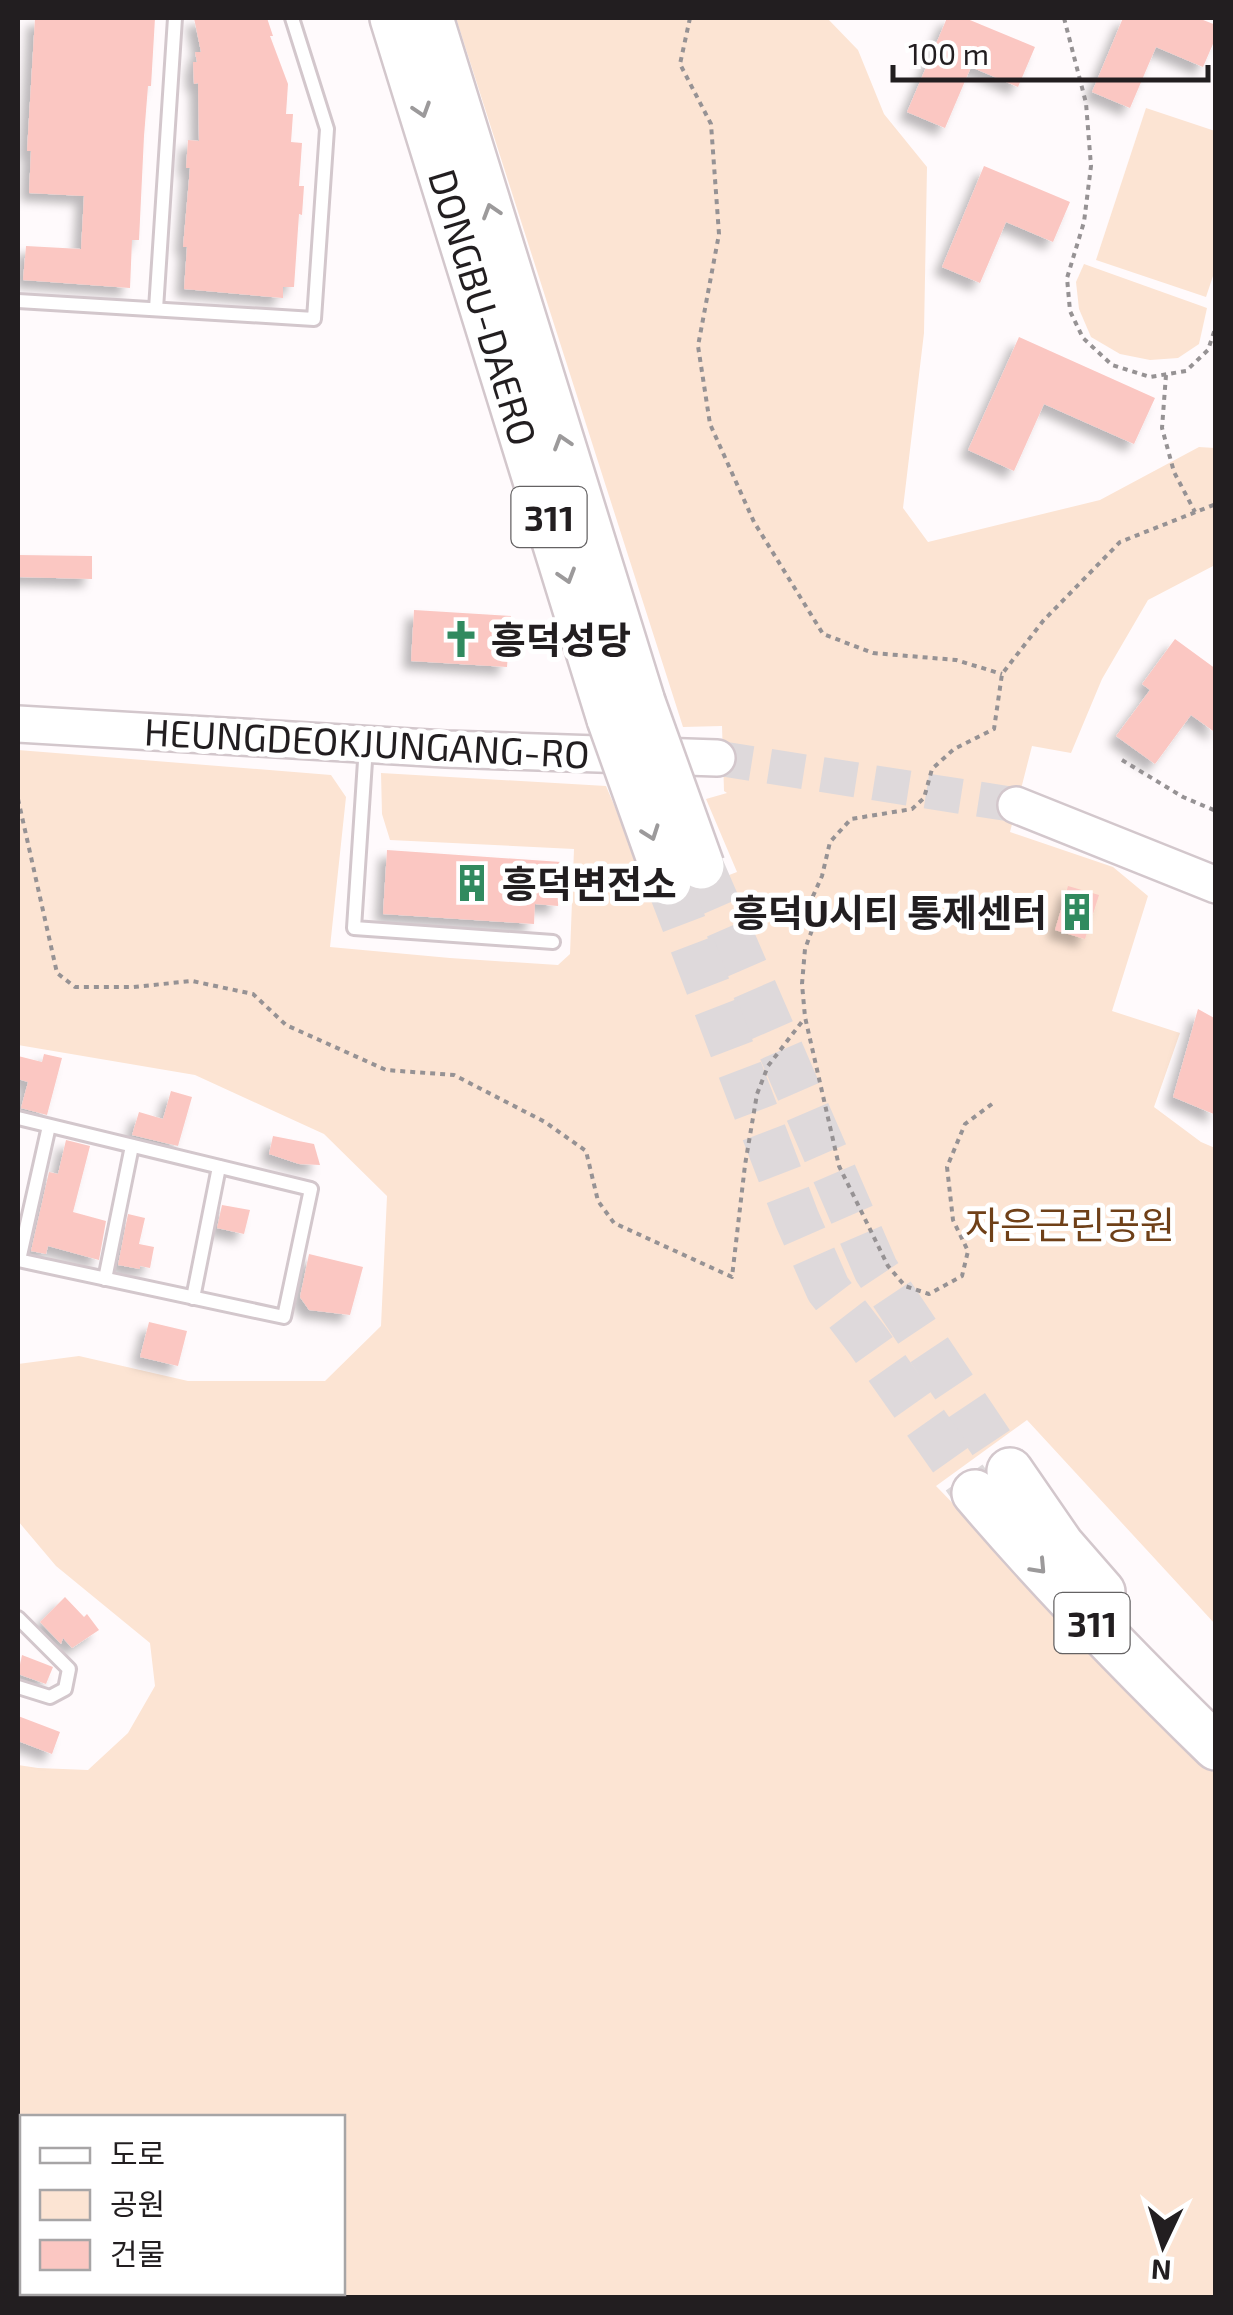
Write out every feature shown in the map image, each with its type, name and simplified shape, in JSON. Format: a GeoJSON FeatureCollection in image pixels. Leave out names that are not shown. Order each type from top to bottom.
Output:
{"type":"FeatureCollection","features":[{"type":"Feature","properties":{"kind":"highway","name":"DONGBU-DAERO"},"geometry":{"type":"LineString","coordinates":[[393,18],[504,310]]}},
{"type":"Feature","properties":{"kind":"highway","name":"DONGBU-DAERO"},"geometry":{"type":"LineString","coordinates":[[430,18],[504,310],[626,711],[685,874]]}},
{"type":"Feature","properties":{"kind":"highway","name":"311"},"geometry":{"type":"LineString","coordinates":[[1216,1715],[1126,1620],[1062,1544],[993,1482],[1032,1560],[1216,1747]]}},
{"type":"Feature","properties":{"kind":"street","name":"HEUNGDEOKJUNGANG-RO"},"geometry":{"type":"LineString","coordinates":[[18,724],[366,744],[717,758]]}},
{"type":"Feature","properties":{"kind":"street"},"geometry":{"type":"LineString","coordinates":[[1016,805],[1216,885]]}},
{"type":"Feature","properties":{"kind":"lane"},"geometry":{"type":"LineString","coordinates":[[156,309],[176,18]]}},
{"type":"Feature","properties":{"kind":"lane"},"geometry":{"type":"LineString","coordinates":[[18,300],[314,319],[327,129],[292,18]]}},
{"type":"Feature","properties":{"kind":"lane"},"geometry":{"type":"LineString","coordinates":[[366,744],[354,928],[553,942]]}},
{"type":"Feature","properties":{"kind":"lane"},"geometry":{"type":"LineString","coordinates":[[18,1118],[311,1189],[284,1317],[18,1260],[48,1126]]}},
{"type":"Feature","properties":{"kind":"lane"},"geometry":{"type":"LineString","coordinates":[[105,1279],[132,1146]]}},
{"type":"Feature","properties":{"kind":"lane"},"geometry":{"type":"LineString","coordinates":[[192,1298],[219,1167]]}},
{"type":"Feature","properties":{"kind":"lane"},"geometry":{"type":"LineString","coordinates":[[18,1618],[69,1669],[65,1689],[50,1697],[18,1687]]}},
{"type":"Feature","properties":{"kind":"path"},"geometry":{"type":"LineString","coordinates":[[690,18],[680,64],[711,124],[719,234],[698,346],[710,424],[754,522],[823,634],[873,653],[956,660],[1002,674]]}},
{"type":"Feature","properties":{"kind":"path"},"geometry":{"type":"LineString","coordinates":[[1064,18],[1086,103],[1091,166],[1084,222],[1067,278],[1070,310],[1083,338],[1112,366],[1150,377],[1186,371],[1208,350],[1216,326]]}},
{"type":"Feature","properties":{"kind":"path"},"geometry":{"type":"LineString","coordinates":[[1166,375],[1162,428],[1174,472],[1195,512]]}},
{"type":"Feature","properties":{"kind":"path"},"geometry":{"type":"LineString","coordinates":[[992,1104],[965,1124],[947,1167],[952,1220],[968,1251],[962,1276],[929,1294],[905,1286],[888,1266],[839,1166],[806,1017],[802,984],[812,930],[809,905],[822,876],[830,842],[851,819],[912,808],[924,798],[932,769],[954,749],[994,730],[1002,674],[1043,621],[1120,542],[1216,504]]}},
{"type":"Feature","properties":{"kind":"path"},"geometry":{"type":"LineString","coordinates":[[1122,760],[1183,797],[1216,811]]}},
{"type":"Feature","properties":{"kind":"path"},"geometry":{"type":"LineString","coordinates":[[18,799],[57,973],[75,987],[192,981],[254,994],[286,1025],[386,1070],[454,1075],[545,1122],[586,1150],[598,1202],[614,1223],[732,1278],[757,1094],[768,1066],[806,1017]]}},
{"type":"Feature","properties":{"kind":"green space","name":"자은근린공원"},"geometry":{"type":"Polygon","coordinates":[[[456,18],[827,18],[858,50],[884,114],[927,167],[924,333],[903,508],[928,542],[1100,500],[1199,447],[1215,448],[1215,565],[1148,600],[1102,679],[1071,753],[1032,746],[1010,832],[1113,867],[1148,896],[1112,1011],[1180,1033],[1154,1107],[1215,1148],[1215,1624],[1027,1420],[936,1486],[1215,1774],[1215,2297],[18,2297],[18,1765],[88,1770],[128,1733],[155,1686],[150,1643],[56,1566],[18,1521],[18,1364],[79,1356],[188,1381],[325,1381],[381,1326],[387,1196],[324,1134],[195,1075],[18,1045],[18,750],[331,775],[346,797],[330,947],[558,965],[570,954],[574,849],[390,840],[382,814],[381,773],[606,786],[656,903],[737,872],[706,799],[727,793],[722,726],[683,727],[456,18]]]}},
{"type":"Feature","properties":{"kind":"green space"},"geometry":{"type":"Polygon","coordinates":[[[1146,108],[1215,131],[1215,270],[1206,297],[1096,260],[1146,108]]]}},
{"type":"Feature","properties":{"kind":"green space"},"geometry":{"type":"Polygon","coordinates":[[[1084,264],[1207,308],[1199,344],[1178,358],[1150,360],[1120,354],[1091,337],[1079,309],[1076,282],[1084,264]]]}},
{"type":"Feature","properties":{"kind":"building"},"geometry":{"type":"Polygon","coordinates":[[[35,18],[155,18],[139,240],[132,240],[130,288],[23,280],[26,246],[81,249],[84,196],[29,193],[31,151],[27,151],[35,18]]]}},
{"type":"Feature","properties":{"kind":"building"},"geometry":{"type":"Polygon","coordinates":[[[194,18],[267,18],[273,36],[288,84],[286,114],[293,114],[291,142],[302,143],[299,186],[304,186],[294,287],[283,287],[283,298],[184,289],[188,140],[199,141],[198,83],[194,84],[193,62],[197,62],[195,52],[201,52],[194,18]]]}},
{"type":"Feature","properties":{"kind":"building"},"geometry":{"type":"Polygon","coordinates":[[[947,18],[965,18],[1035,47],[1018,87],[971,67],[945,128],[907,112],[947,18]]]}},
{"type":"Feature","properties":{"kind":"building"},"geometry":{"type":"Polygon","coordinates":[[[1123,18],[1198,18],[1216,25],[1216,37],[1203,67],[1156,47],[1130,108],[1092,92],[1123,18]]]}},
{"type":"Feature","properties":{"kind":"building"},"geometry":{"type":"Polygon","coordinates":[[[984,166],[1070,202],[1053,242],[1006,222],[980,283],[942,267],[984,166]]]}},
{"type":"Feature","properties":{"kind":"building"},"geometry":{"type":"Polygon","coordinates":[[[1019,337],[1155,398],[1134,444],[1044,404],[1014,471],[968,450],[1019,337]]]}},
{"type":"Feature","properties":{"kind":"building"},"geometry":{"type":"Polygon","coordinates":[[[18,555],[92,556],[92,579],[18,577],[18,555]]]}},
{"type":"Feature","properties":{"kind":"building","name":"흥덕성당"},"geometry":{"type":"Polygon","coordinates":[[[414,610],[511,616],[507,667],[411,661],[414,610]]]}},
{"type":"Feature","properties":{"kind":"building"},"geometry":{"type":"Polygon","coordinates":[[[1175,639],[1216,669],[1216,733],[1191,715],[1155,764],[1116,736],[1150,690],[1142,684],[1175,639]]]}},
{"type":"Feature","properties":{"kind":"building","name":"흥덕변전소"},"geometry":{"type":"Polygon","coordinates":[[[387,850],[561,862],[558,906],[535,904],[534,924],[383,914],[387,850]]]}},
{"type":"Feature","properties":{"kind":"building","name":"흥덕U시티 통제센터"},"geometry":{"type":"Polygon","coordinates":[[[1068,886],[1099,895],[1085,939],[1055,930],[1068,886]]]}},
{"type":"Feature","properties":{"kind":"building"},"geometry":{"type":"Polygon","coordinates":[[[1198,1009],[1216,1019],[1216,1115],[1173,1097],[1198,1009]]]}},
{"type":"Feature","properties":{"kind":"building"},"geometry":{"type":"Polygon","coordinates":[[[44,1054],[62,1058],[47,1115],[21,1108],[28,1082],[18,1079],[18,1056],[42,1062],[44,1054]]]}},
{"type":"Feature","properties":{"kind":"building"},"geometry":{"type":"Polygon","coordinates":[[[171,1091],[192,1097],[178,1146],[132,1135],[139,1112],[163,1119],[171,1091]]]}},
{"type":"Feature","properties":{"kind":"building"},"geometry":{"type":"Polygon","coordinates":[[[273,1136],[314,1144],[320,1165],[299,1164],[269,1154],[273,1136]]]}},
{"type":"Feature","properties":{"kind":"building"},"geometry":{"type":"Polygon","coordinates":[[[66,1140],[90,1146],[73,1212],[106,1221],[99,1260],[48,1246],[46,1254],[31,1251],[49,1172],[58,1174],[66,1140]]]}},
{"type":"Feature","properties":{"kind":"building"},"geometry":{"type":"Polygon","coordinates":[[[222,1205],[250,1210],[244,1234],[217,1228],[222,1205]]]}},
{"type":"Feature","properties":{"kind":"building"},"geometry":{"type":"Polygon","coordinates":[[[128,1214],[145,1218],[139,1244],[154,1247],[150,1268],[118,1265],[128,1214]]]}},
{"type":"Feature","properties":{"kind":"building"},"geometry":{"type":"Polygon","coordinates":[[[309,1254],[363,1267],[350,1315],[309,1310],[300,1297],[309,1254]]]}},
{"type":"Feature","properties":{"kind":"building"},"geometry":{"type":"Polygon","coordinates":[[[149,1322],[187,1331],[178,1366],[140,1357],[149,1322]]]}},
{"type":"Feature","properties":{"kind":"building"},"geometry":{"type":"Polygon","coordinates":[[[65,1597],[84,1617],[87,1614],[99,1630],[72,1648],[63,1638],[61,1644],[40,1622],[65,1597]]]}},
{"type":"Feature","properties":{"kind":"building"},"geometry":{"type":"Polygon","coordinates":[[[22,1655],[53,1667],[46,1684],[18,1674],[22,1655]]]}},
{"type":"Feature","properties":{"kind":"building"},"geometry":{"type":"Polygon","coordinates":[[[18,1716],[60,1732],[52,1754],[18,1741],[18,1716]]]}},
{"type":"Feature","properties":{"kind":"tunnel"},"geometry":{"type":"LineString","coordinates":[[717,758],[1016,805]]}},
{"type":"Feature","properties":{"kind":"tunnel"},"geometry":{"type":"LineString","coordinates":[[701,866],[876,1270],[1010,1471]]}},
{"type":"Feature","properties":{"kind":"tunnel"},"geometry":{"type":"LineString","coordinates":[[668,882],[797,1219],[828,1289],[975,1493]]}},
{"type":"Feature","properties":{"kind":"place","name":"흥덕성당"},"geometry":{"type":"Point","coordinates":[461,639]}},
{"type":"Feature","properties":{"kind":"place","name":"흥덕변전소"},"geometry":{"type":"Point","coordinates":[472,883]}},
{"type":"Feature","properties":{"kind":"place","name":"흥덕U시티 통제센터"},"geometry":{"type":"Point","coordinates":[1077,912]}}]}
